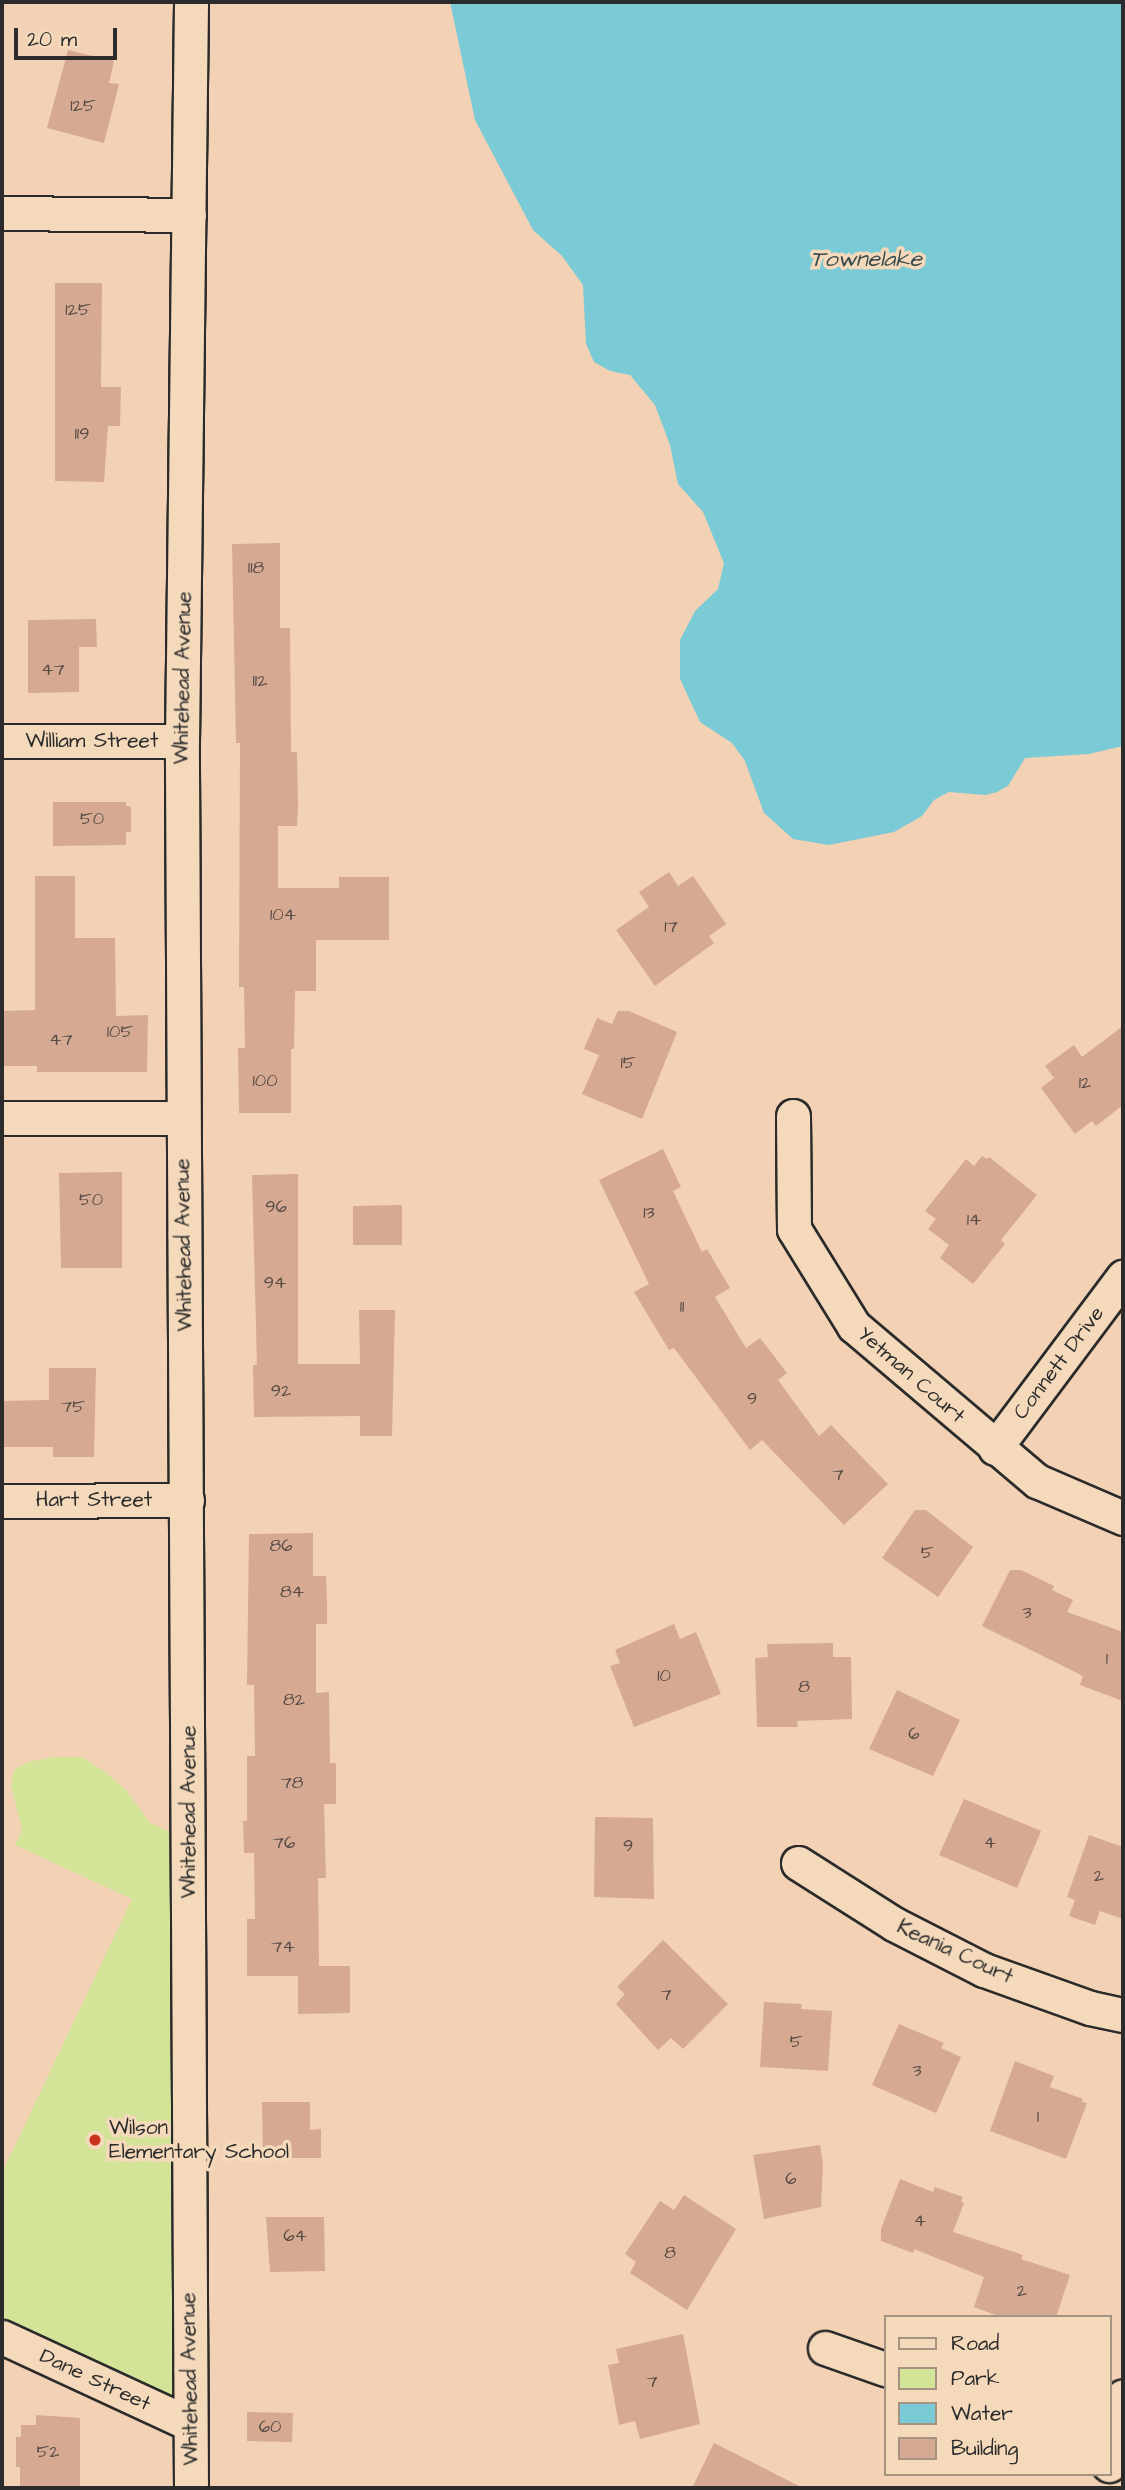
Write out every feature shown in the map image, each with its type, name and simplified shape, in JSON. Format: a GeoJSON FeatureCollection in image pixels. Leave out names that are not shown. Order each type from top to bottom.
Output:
{"type":"FeatureCollection","features":[{"type":"Feature","properties":{"kind":"street","name":"Whitehead Avenue"},"geometry":{"type":"LineString","coordinates":[[191,2],[182,741],[190,1930],[188,2423],[191,2488]]}},
{"type":"Feature","properties":{"kind":"street"},"geometry":{"type":"LineString","coordinates":[[2,213],[189,215]]}},
{"type":"Feature","properties":{"kind":"street","name":"William Street"},"geometry":{"type":"LineString","coordinates":[[2,741],[182,741]]}},
{"type":"Feature","properties":{"kind":"street","name":"Yetman Court"},"geometry":{"type":"LineString","coordinates":[[793,1116],[794,1229],[854,1326],[1037,1481],[1123,1518]]}},
{"type":"Feature","properties":{"kind":"street"},"geometry":{"type":"LineString","coordinates":[[2,1118],[183,1118]]}},
{"type":"Feature","properties":{"kind":"street","name":"Connett Drive"},"geometry":{"type":"LineString","coordinates":[[995,1448],[1123,1277]]}},
{"type":"Feature","properties":{"kind":"street","name":"Hart Street"},"geometry":{"type":"LineString","coordinates":[[2,1501],[187,1500]]}},
{"type":"Feature","properties":{"kind":"street","name":"Keania Court"},"geometry":{"type":"LineString","coordinates":[[798,1863],[894,1924],[984,1970],[1090,2008],[1123,2015]]}},
{"type":"Feature","properties":{"kind":"street","name":"Dane Street"},"geometry":{"type":"LineString","coordinates":[[2,2337],[188,2423]]}},
{"type":"Feature","properties":{"kind":"street"},"geometry":{"type":"LineString","coordinates":[[825,2348],[884,2370]]}},
{"type":"Feature","properties":{"kind":"street"},"geometry":{"type":"LineString","coordinates":[[1111,2455],[1123,2396]]}},
{"type":"Feature","properties":{"kind":"green space"},"geometry":{"type":"Polygon","coordinates":[[[53,1757],[82,1757],[126,1790],[150,1823],[189,1840],[188,2423],[2,2337],[2,2173],[132,1899],[15,1845],[22,1830],[11,1785],[14,1770],[28,1762],[53,1757]]]}},
{"type":"Feature","properties":{"kind":"water","name":"Townelake"},"geometry":{"type":"Polygon","coordinates":[[[450,2],[1123,2],[1123,746],[1089,754],[1025,758],[1008,786],[997,792],[986,795],[949,792],[934,800],[922,816],[894,832],[829,845],[793,839],[764,813],[745,761],[732,743],[700,722],[680,679],[680,640],[695,611],[718,589],[724,563],[703,512],[678,484],[670,445],[655,405],[630,375],[610,371],[594,362],[586,344],[583,285],[562,256],[533,230],[475,120],[450,2]]]}},
{"type":"Feature","properties":{"kind":"building"},"geometry":{"type":"Polygon","coordinates":[[[68,50],[114,61],[109,83],[119,84],[104,143],[47,128],[68,50]]]}},
{"type":"Feature","properties":{"kind":"building"},"geometry":{"type":"Polygon","coordinates":[[[55,283],[102,283],[101,387],[121,387],[120,426],[108,426],[104,482],[55,481],[55,283]]]}},
{"type":"Feature","properties":{"kind":"building"},"geometry":{"type":"Polygon","coordinates":[[[280,543],[280,628],[290,628],[291,752],[297,752],[298,807],[297,826],[278,826],[278,888],[339,888],[339,877],[389,877],[389,940],[316,940],[316,991],[295,991],[291,1113],[239,1113],[238,1048],[245,1048],[244,987],[239,987],[240,743],[236,743],[232,544],[280,543]]]}},
{"type":"Feature","properties":{"kind":"building"},"geometry":{"type":"Polygon","coordinates":[[[96,619],[97,647],[79,647],[79,692],[28,693],[28,620],[96,619]]]}},
{"type":"Feature","properties":{"kind":"building"},"geometry":{"type":"Polygon","coordinates":[[[53,802],[126,802],[126,806],[131,807],[131,832],[126,832],[126,845],[53,846],[53,802]]]}},
{"type":"Feature","properties":{"kind":"building"},"geometry":{"type":"Polygon","coordinates":[[[669,872],[678,886],[693,876],[726,924],[709,936],[714,943],[655,986],[616,930],[649,907],[639,892],[669,872]]]}},
{"type":"Feature","properties":{"kind":"building"},"geometry":{"type":"Polygon","coordinates":[[[35,876],[75,876],[75,938],[115,938],[116,1016],[148,1015],[147,1072],[37,1072],[37,1066],[2,1066],[2,1011],[35,1010],[35,876]]]}},
{"type":"Feature","properties":{"kind":"building"},"geometry":{"type":"Polygon","coordinates":[[[618,1011],[629,1011],[677,1032],[642,1119],[582,1094],[599,1055],[584,1049],[597,1018],[612,1024],[618,1011]]]}},
{"type":"Feature","properties":{"kind":"building"},"geometry":{"type":"Polygon","coordinates":[[[1123,1026],[1123,1105],[1096,1126],[1092,1121],[1075,1134],[1041,1088],[1054,1078],[1045,1066],[1074,1045],[1082,1057],[1123,1026]]]}},
{"type":"Feature","properties":{"kind":"building"},"geometry":{"type":"Polygon","coordinates":[[[663,1149],[681,1187],[673,1191],[702,1252],[707,1249],[730,1288],[715,1297],[746,1348],[760,1338],[787,1373],[778,1380],[819,1436],[831,1425],[888,1484],[844,1525],[762,1440],[750,1450],[674,1348],[669,1350],[634,1292],[649,1284],[599,1180],[663,1149]]]}},
{"type":"Feature","properties":{"kind":"building"},"geometry":{"type":"Polygon","coordinates":[[[982,1156],[987,1159],[989,1157],[1037,1195],[1001,1240],[1005,1244],[973,1284],[940,1258],[949,1245],[928,1229],[936,1219],[925,1211],[966,1159],[974,1166],[982,1156]]]}},
{"type":"Feature","properties":{"kind":"building"},"geometry":{"type":"Polygon","coordinates":[[[122,1172],[122,1268],[61,1268],[59,1173],[122,1172]]]}},
{"type":"Feature","properties":{"kind":"building"},"geometry":{"type":"Polygon","coordinates":[[[298,1174],[298,1364],[360,1364],[359,1310],[395,1310],[392,1436],[360,1436],[360,1416],[254,1417],[253,1365],[257,1365],[252,1175],[298,1174]]]}},
{"type":"Feature","properties":{"kind":"building"},"geometry":{"type":"Polygon","coordinates":[[[402,1205],[402,1245],[353,1245],[353,1206],[402,1205]]]}},
{"type":"Feature","properties":{"kind":"building"},"geometry":{"type":"Polygon","coordinates":[[[49,1368],[96,1368],[94,1457],[53,1457],[53,1447],[2,1447],[2,1401],[49,1400],[49,1368]]]}},
{"type":"Feature","properties":{"kind":"building"},"geometry":{"type":"Polygon","coordinates":[[[915,1510],[926,1510],[973,1547],[938,1597],[882,1558],[915,1510]]]}},
{"type":"Feature","properties":{"kind":"building"},"geometry":{"type":"Polygon","coordinates":[[[313,1533],[313,1576],[326,1576],[327,1604],[327,1624],[316,1624],[316,1693],[329,1692],[330,1763],[336,1763],[336,1804],[324,1804],[326,1878],[318,1878],[319,1966],[350,1966],[350,2013],[298,2014],[298,1976],[247,1976],[247,1919],[255,1919],[254,1853],[244,1853],[243,1821],[247,1821],[247,1756],[255,1756],[254,1685],[247,1685],[249,1534],[313,1533]]]}},
{"type":"Feature","properties":{"kind":"building"},"geometry":{"type":"Polygon","coordinates":[[[1010,1570],[1021,1570],[1054,1586],[1052,1590],[1073,1600],[1067,1612],[1123,1632],[1123,1701],[1080,1685],[1083,1676],[982,1626],[1010,1570]]]}},
{"type":"Feature","properties":{"kind":"building"},"geometry":{"type":"Polygon","coordinates":[[[674,1624],[680,1639],[696,1632],[721,1694],[634,1727],[610,1666],[620,1663],[615,1650],[674,1624]]]}},
{"type":"Feature","properties":{"kind":"building"},"geometry":{"type":"Polygon","coordinates":[[[833,1643],[833,1657],[851,1657],[852,1719],[797,1721],[798,1727],[757,1727],[755,1658],[768,1657],[767,1644],[833,1643]]]}},
{"type":"Feature","properties":{"kind":"building"},"geometry":{"type":"Polygon","coordinates":[[[897,1690],[960,1720],[933,1776],[869,1749],[897,1690]]]}},
{"type":"Feature","properties":{"kind":"building"},"geometry":{"type":"Polygon","coordinates":[[[964,1799],[1041,1831],[1017,1888],[939,1855],[964,1799]]]}},
{"type":"Feature","properties":{"kind":"building"},"geometry":{"type":"Polygon","coordinates":[[[595,1817],[653,1818],[654,1899],[594,1897],[595,1817]]]}},
{"type":"Feature","properties":{"kind":"building"},"geometry":{"type":"Polygon","coordinates":[[[1089,1835],[1123,1847],[1123,1919],[1100,1911],[1095,1925],[1069,1916],[1075,1900],[1067,1897],[1089,1835]]]}},
{"type":"Feature","properties":{"kind":"building"},"geometry":{"type":"Polygon","coordinates":[[[663,1940],[728,2004],[683,2049],[671,2038],[658,2050],[616,2004],[625,1994],[617,1987],[663,1940]]]}},
{"type":"Feature","properties":{"kind":"building"},"geometry":{"type":"Polygon","coordinates":[[[764,2002],[802,2004],[801,2009],[832,2011],[828,2071],[760,2067],[764,2002]]]}},
{"type":"Feature","properties":{"kind":"building"},"geometry":{"type":"Polygon","coordinates":[[[899,2024],[944,2043],[941,2048],[961,2057],[936,2113],[872,2085],[899,2024]]]}},
{"type":"Feature","properties":{"kind":"building"},"geometry":{"type":"Polygon","coordinates":[[[1015,2061],[1054,2076],[1050,2087],[1087,2103],[1066,2159],[990,2131],[1015,2061]]]}},
{"type":"Feature","properties":{"kind":"building"},"geometry":{"type":"Polygon","coordinates":[[[262,2102],[310,2102],[310,2130],[321,2129],[321,2158],[263,2158],[262,2102]]]}},
{"type":"Feature","properties":{"kind":"building"},"geometry":{"type":"Polygon","coordinates":[[[820,2145],[823,2164],[821,2207],[764,2219],[753,2155],[820,2145]]]}},
{"type":"Feature","properties":{"kind":"building"},"geometry":{"type":"Polygon","coordinates":[[[900,2179],[933,2192],[935,2187],[963,2197],[961,2201],[964,2203],[953,2232],[1023,2255],[1021,2259],[1070,2275],[1057,2315],[996,2315],[974,2307],[984,2277],[914,2249],[913,2253],[881,2241],[881,2229],[900,2179]]]}},
{"type":"Feature","properties":{"kind":"building"},"geometry":{"type":"Polygon","coordinates":[[[684,2195],[736,2229],[687,2310],[630,2273],[636,2262],[625,2254],[660,2201],[674,2210],[684,2195]]]}},
{"type":"Feature","properties":{"kind":"building"},"geometry":{"type":"Polygon","coordinates":[[[266,2217],[324,2217],[325,2271],[270,2272],[266,2217]]]}},
{"type":"Feature","properties":{"kind":"building"},"geometry":{"type":"Polygon","coordinates":[[[683,2334],[700,2424],[640,2439],[635,2421],[619,2425],[608,2365],[619,2363],[616,2349],[683,2334]]]}},
{"type":"Feature","properties":{"kind":"building"},"geometry":{"type":"Polygon","coordinates":[[[247,2412],[293,2413],[292,2442],[247,2441],[247,2412]]]}},
{"type":"Feature","properties":{"kind":"building"},"geometry":{"type":"Polygon","coordinates":[[[36,2415],[80,2418],[80,2488],[20,2488],[20,2467],[16,2467],[16,2437],[21,2437],[21,2425],[36,2425],[36,2415]]]}},
{"type":"Feature","properties":{"kind":"building"},"geometry":{"type":"Polygon","coordinates":[[[714,2443],[803,2488],[692,2488],[714,2443]]]}},
{"type":"Feature","properties":{"kind":"place","name":"Wilson Elementary School"},"geometry":{"type":"Point","coordinates":[95,2140]}}]}
